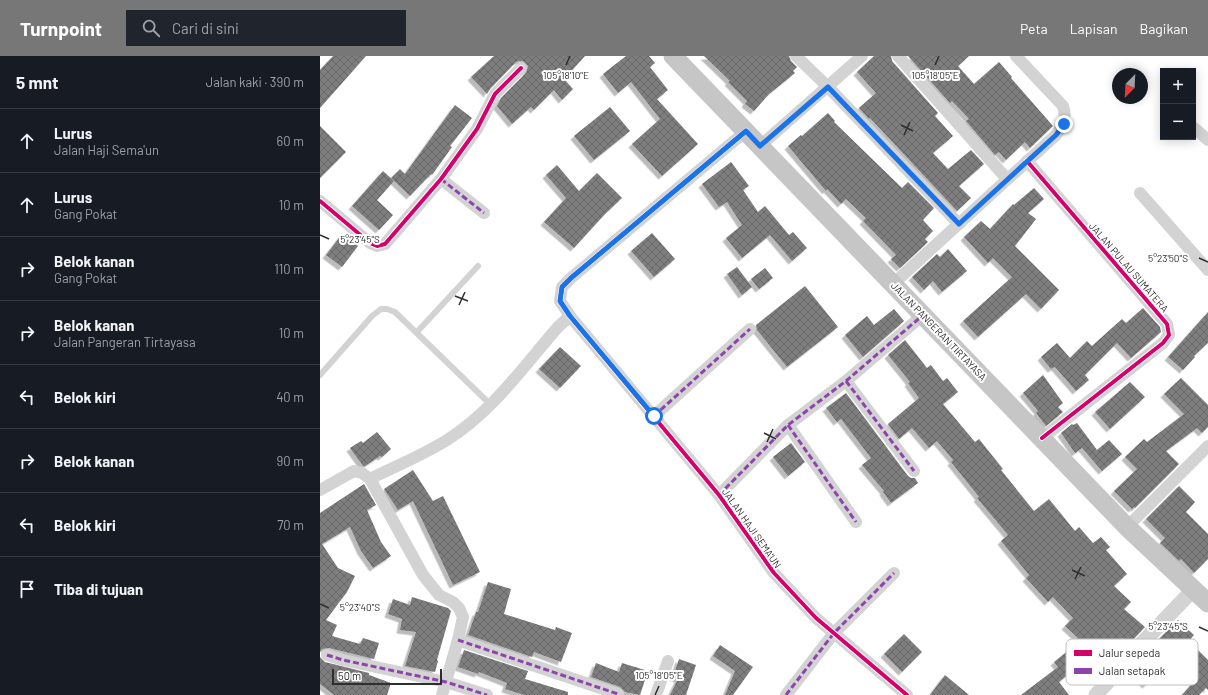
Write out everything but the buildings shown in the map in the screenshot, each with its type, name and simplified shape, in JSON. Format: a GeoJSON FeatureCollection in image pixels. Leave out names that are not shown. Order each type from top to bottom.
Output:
{"type":"FeatureCollection","features":[{"type":"Feature","properties":{"kind":"main road","name":"JALAN PANGERAN TIRTAYASA"},"geometry":{"type":"LineString","coordinates":[[673,56],[1127,527],[1208,603]]}},
{"type":"Feature","properties":{"kind":"street"},"geometry":{"type":"LineString","coordinates":[[796,56],[828,87],[959,224]]}},
{"type":"Feature","properties":{"kind":"street"},"geometry":{"type":"LineString","coordinates":[[760,146],[862,56]]}},
{"type":"Feature","properties":{"kind":"street"},"geometry":{"type":"LineString","coordinates":[[898,56],[1007,179]]}},
{"type":"Feature","properties":{"kind":"street"},"geometry":{"type":"LineString","coordinates":[[893,284],[1056,135],[1064,124],[1066,114],[1064,106],[1029,61],[1016,56]]}},
{"type":"Feature","properties":{"kind":"street"},"geometry":{"type":"LineString","coordinates":[[320,201],[370,243],[378,246],[384,244],[441,179],[477,129],[495,94],[521,68]]}},
{"type":"Feature","properties":{"kind":"street"},"geometry":{"type":"LineString","coordinates":[[1196,130],[1208,140]]}},
{"type":"Feature","properties":{"kind":"street","name":"JALAN HAJI SEMA'UN"},"geometry":{"type":"LineString","coordinates":[[746,131],[571,278],[562,287],[560,301],[570,316],[719,495],[774,573],[816,618],[907,695]]}},
{"type":"Feature","properties":{"kind":"street","name":"JALAN PULAU SUMATERA"},"geometry":{"type":"LineString","coordinates":[[1027,161],[1167,324],[1169,335],[1163,343],[1042,438]]}},
{"type":"Feature","properties":{"kind":"street"},"geometry":{"type":"LineString","coordinates":[[441,179],[484,214]]}},
{"type":"Feature","properties":{"kind":"street"},"geometry":{"type":"LineString","coordinates":[[1140,193],[1208,270]]}},
{"type":"Feature","properties":{"kind":"street"},"geometry":{"type":"LineString","coordinates":[[719,495],[788,425],[846,382],[923,315]]}},
{"type":"Feature","properties":{"kind":"street"},"geometry":{"type":"LineString","coordinates":[[370,479],[447,440],[491,405],[558,327],[570,316]]}},
{"type":"Feature","properties":{"kind":"street"},"geometry":{"type":"LineString","coordinates":[[654,416],[750,329]]}},
{"type":"Feature","properties":{"kind":"street"},"geometry":{"type":"LineString","coordinates":[[846,382],[914,471]]}},
{"type":"Feature","properties":{"kind":"street"},"geometry":{"type":"LineString","coordinates":[[788,425],[856,522]]}},
{"type":"Feature","properties":{"kind":"street"},"geometry":{"type":"LineString","coordinates":[[1127,527],[1208,446]]}},
{"type":"Feature","properties":{"kind":"street"},"geometry":{"type":"LineString","coordinates":[[320,490],[354,472],[362,473],[370,479],[423,575],[440,595],[459,608],[463,617],[442,695]]}},
{"type":"Feature","properties":{"kind":"street"},"geometry":{"type":"LineString","coordinates":[[786,695],[834,633],[894,573]]}},
{"type":"Feature","properties":{"kind":"street"},"geometry":{"type":"LineString","coordinates":[[1145,639],[1193,590]]}},
{"type":"Feature","properties":{"kind":"street"},"geometry":{"type":"LineString","coordinates":[[458,640],[618,694]]}},
{"type":"Feature","properties":{"kind":"street"},"geometry":{"type":"LineString","coordinates":[[327,655],[343,660],[446,682],[487,695]]}},
{"type":"Feature","properties":{"kind":"street"},"geometry":{"type":"LineString","coordinates":[[656,695],[668,661]]}},
{"type":"Feature","properties":{"kind":"street"},"geometry":{"type":"LineString","coordinates":[[1096,695],[1105,685]]}},
{"type":"Feature","properties":{"kind":"lane"},"geometry":{"type":"LineString","coordinates":[[417,332],[478,266]]}},
{"type":"Feature","properties":{"kind":"lane"},"geometry":{"type":"LineString","coordinates":[[320,375],[372,316],[381,309],[387,309],[395,312],[417,332],[491,405]]}},
{"type":"Feature","properties":{"kind":"marked path"},"geometry":{"type":"LineString","coordinates":[[441,179],[484,213]]}},
{"type":"Feature","properties":{"kind":"marked path"},"geometry":{"type":"LineString","coordinates":[[719,495],[788,425],[846,381],[923,315]]}},
{"type":"Feature","properties":{"kind":"marked path"},"geometry":{"type":"LineString","coordinates":[[654,416],[750,329]]}},
{"type":"Feature","properties":{"kind":"marked path"},"geometry":{"type":"LineString","coordinates":[[846,381],[914,471]]}},
{"type":"Feature","properties":{"kind":"marked path"},"geometry":{"type":"LineString","coordinates":[[788,425],[856,522]]}},
{"type":"Feature","properties":{"kind":"marked path"},"geometry":{"type":"LineString","coordinates":[[786,695],[834,633],[894,573]]}},
{"type":"Feature","properties":{"kind":"marked path"},"geometry":{"type":"LineString","coordinates":[[458,640],[618,694]]}},
{"type":"Feature","properties":{"kind":"marked path"},"geometry":{"type":"LineString","coordinates":[[327,655],[343,660],[446,682],[487,695]]}},
{"type":"Feature","properties":{"kind":"cycle path"},"geometry":{"type":"LineString","coordinates":[[320,201],[370,243],[377,246],[385,244],[441,179],[477,129],[495,94],[521,68]]}},
{"type":"Feature","properties":{"kind":"cycle path"},"geometry":{"type":"LineString","coordinates":[[746,131],[571,278],[562,287],[560,301],[570,316],[719,495],[774,573],[816,618],[907,695]]}},
{"type":"Feature","properties":{"kind":"cycle path"},"geometry":{"type":"LineString","coordinates":[[1027,161],[1167,324],[1169,335],[1163,343],[1042,438]]}},
{"type":"Feature","properties":{"kind":"route"},"geometry":{"type":"LineString","coordinates":[[654,416],[570,316],[560,301],[562,287],[746,131],[760,146],[828,87],[959,224],[1056,135],[1064,124]]}}]}
